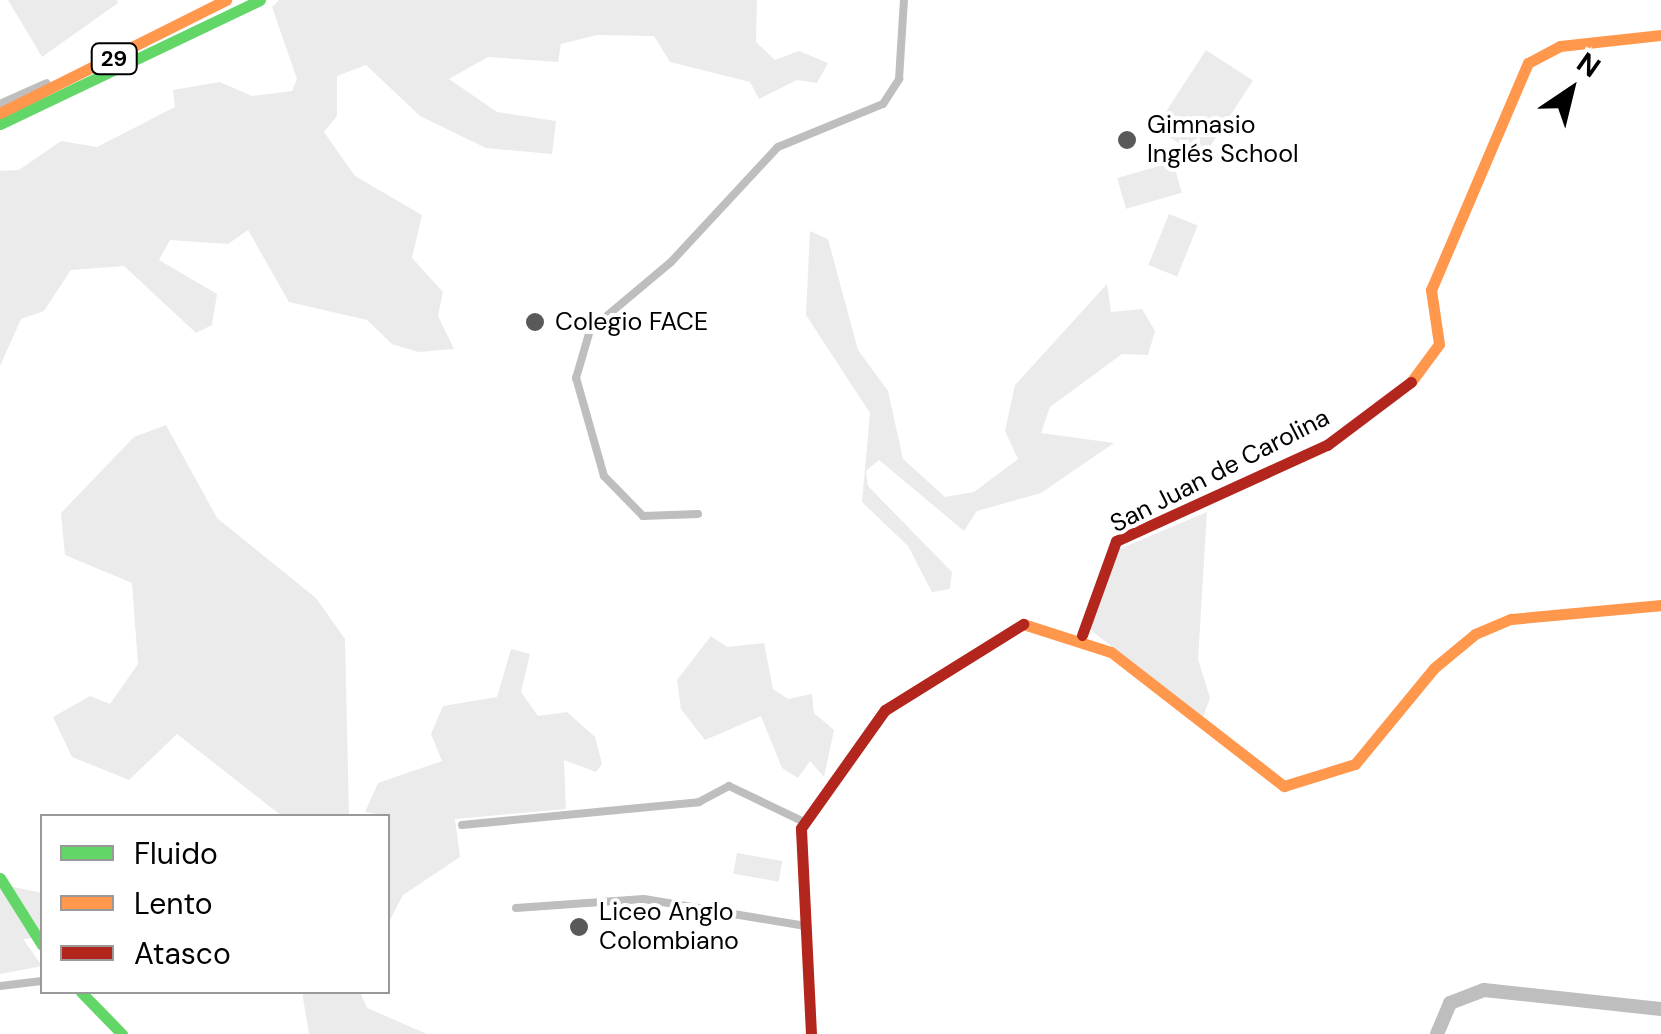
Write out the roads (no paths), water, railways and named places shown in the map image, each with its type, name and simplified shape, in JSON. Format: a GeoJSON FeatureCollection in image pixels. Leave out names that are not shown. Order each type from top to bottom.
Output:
{"type":"FeatureCollection","features":[{"type":"Feature","properties":{"kind":"main road","name":"29"},"geometry":{"type":"LineString","coordinates":[[0,112],[81,76],[226,0]]}},
{"type":"Feature","properties":{"kind":"main road","name":"29"},"geometry":{"type":"LineString","coordinates":[[0,124],[260,0]]}},
{"type":"Feature","properties":{"kind":"main road","name":"San Juan de Carolina"},"geometry":{"type":"LineString","coordinates":[[1082,636],[1116,541],[1327,445],[1430,368],[1439,344],[1432,290],[1528,63],[1551,48],[1661,36]]}},
{"type":"Feature","properties":{"kind":"main road"},"geometry":{"type":"LineString","coordinates":[[811,1034],[806,926],[797,848],[804,822],[903,695],[1018,622],[1082,636],[1284,786],[1355,764],[1434,668],[1475,634],[1512,618],[1661,605]]}},
{"type":"Feature","properties":{"kind":"main road"},"geometry":{"type":"LineString","coordinates":[[0,878],[40,941]]}},
{"type":"Feature","properties":{"kind":"main road"},"geometry":{"type":"LineString","coordinates":[[83,994],[122,1034]]}},
{"type":"Feature","properties":{"kind":"street"},"geometry":{"type":"LineString","coordinates":[[698,514],[643,516],[604,476],[576,378],[590,330],[671,262],[778,146],[883,104],[899,79],[904,0]]}},
{"type":"Feature","properties":{"kind":"street"},"geometry":{"type":"LineString","coordinates":[[0,104],[29,86],[81,76]]}},
{"type":"Feature","properties":{"kind":"street"},"geometry":{"type":"LineString","coordinates":[[462,825],[699,802],[729,786],[804,822]]}},
{"type":"Feature","properties":{"kind":"street"},"geometry":{"type":"LineString","coordinates":[[516,908],[644,899],[806,926]]}},
{"type":"Feature","properties":{"kind":"street"},"geometry":{"type":"LineString","coordinates":[[0,986],[40,981]]}},
{"type":"Feature","properties":{"kind":"waterway"},"geometry":{"type":"LineString","coordinates":[[1437,1034],[1450,1003],[1484,990],[1661,1009]]}},
{"type":"Feature","properties":{"kind":"place","name":"Gimnasio Inglés School"},"geometry":{"type":"Point","coordinates":[1127,140]}},
{"type":"Feature","properties":{"kind":"place","name":"Colegio FACE"},"geometry":{"type":"Point","coordinates":[535,322]}},
{"type":"Feature","properties":{"kind":"place","name":"Liceo Anglo Colombiano"},"geometry":{"type":"Point","coordinates":[579,927]}}]}
